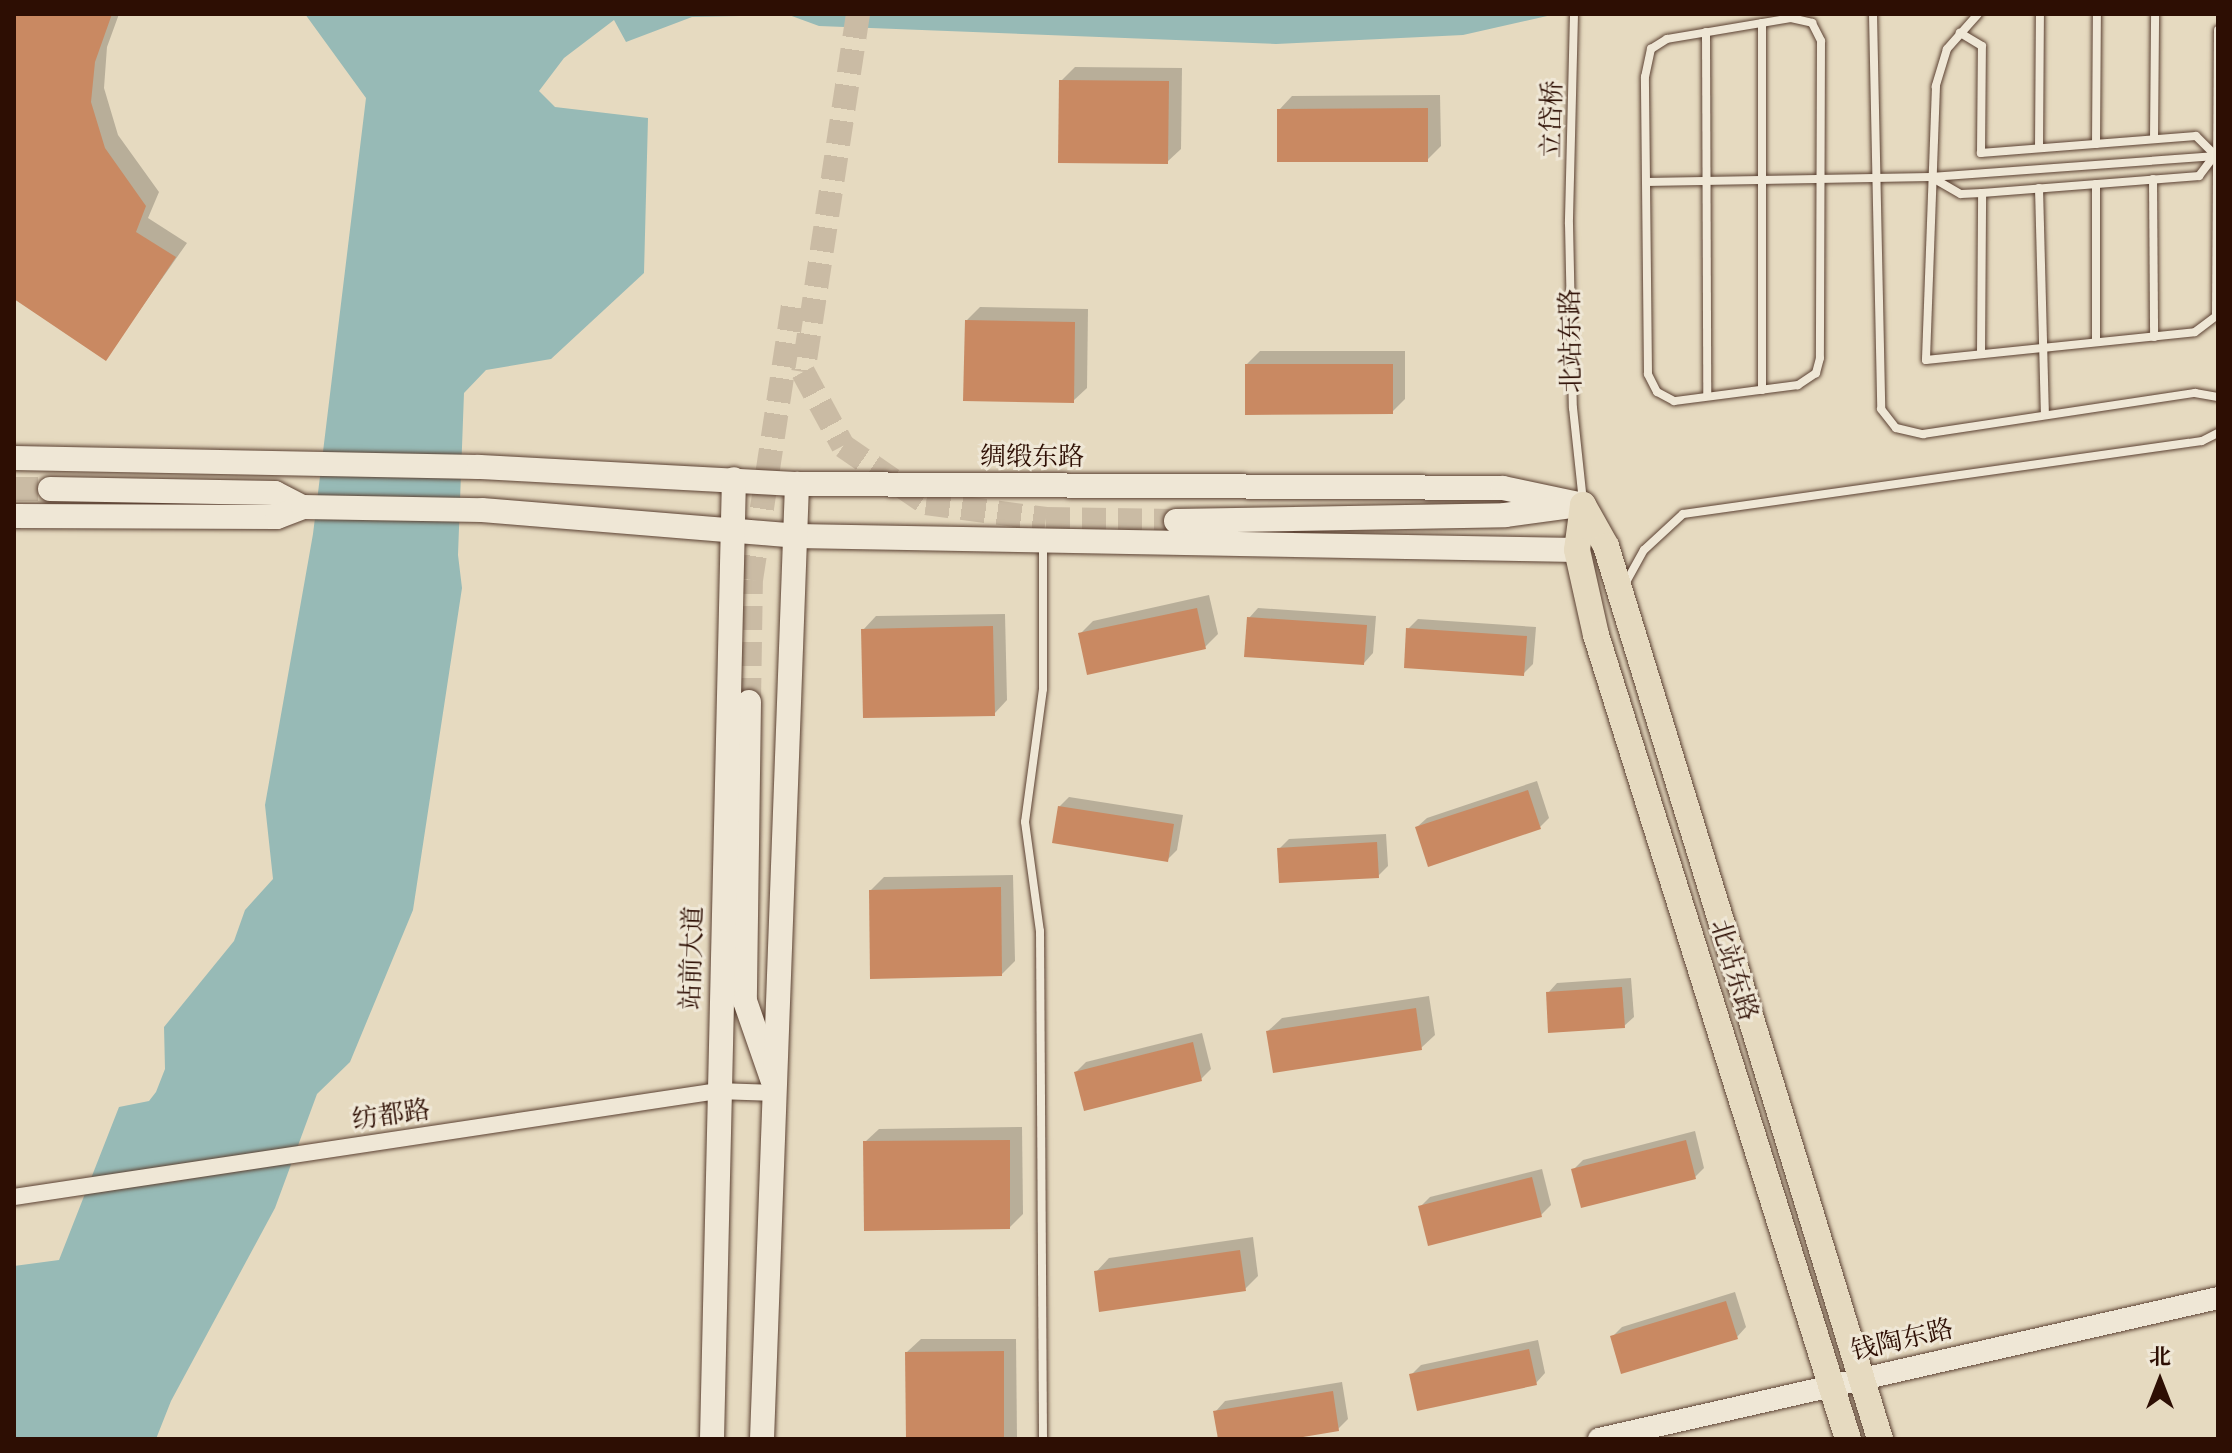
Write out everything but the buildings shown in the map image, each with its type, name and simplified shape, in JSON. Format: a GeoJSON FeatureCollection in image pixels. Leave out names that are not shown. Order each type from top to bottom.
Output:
{"type":"FeatureCollection","features":[{"type":"Feature","properties":{"kind":"main road","name":"绸缎东路"},"geometry":{"type":"LineString","coordinates":[[14,458],[298,466],[479,467],[797,484],[1503,488],[1583,505]]}},
{"type":"Feature","properties":{"kind":"main road","name":"站前大道"},"geometry":{"type":"LineString","coordinates":[[712,1439],[717,1091],[734,479]]}},
{"type":"Feature","properties":{"kind":"main road"},"geometry":{"type":"LineString","coordinates":[[762,1439],[797,484]]}},
{"type":"Feature","properties":{"kind":"main road"},"geometry":{"type":"LineString","coordinates":[[50,489],[275,493],[303,507]]}},
{"type":"Feature","properties":{"kind":"main road"},"geometry":{"type":"LineString","coordinates":[[1176,521],[1505,515],[1583,505]]}},
{"type":"Feature","properties":{"kind":"main road","name":"北站东路"},"geometry":{"type":"LineString","coordinates":[[1583,505],[1577,550],[1596,635],[1848,1439]]}},
{"type":"Feature","properties":{"kind":"main road","name":"北站东路"},"geometry":{"type":"LineString","coordinates":[[1583,505],[1606,546],[1880,1439]]}},
{"type":"Feature","properties":{"kind":"main road"},"geometry":{"type":"LineString","coordinates":[[14,516],[277,517],[303,507],[482,510],[796,536],[1577,550]]}},
{"type":"Feature","properties":{"kind":"main road"},"geometry":{"type":"LineString","coordinates":[[749,702],[745,1001],[776,1093]]}},
{"type":"Feature","properties":{"kind":"street","name":"纺都路"},"geometry":{"type":"LineString","coordinates":[[14,1197],[717,1091],[776,1093]]}},
{"type":"Feature","properties":{"kind":"street","name":"钱陶东路"},"geometry":{"type":"LineString","coordinates":[[1599,1439],[2218,1298]]}},
{"type":"Feature","properties":{"kind":"lane","name":"立岱桥"},"geometry":{"type":"LineString","coordinates":[[1569,224],[1574,14]]}},
{"type":"Feature","properties":{"kind":"lane"},"geometry":{"type":"LineString","coordinates":[[1873,14],[1881,409],[1896,428],[1923,434],[2195,393],[2218,397]]}},
{"type":"Feature","properties":{"kind":"lane"},"geometry":{"type":"LineString","coordinates":[[1978,14],[1947,49],[1936,86],[1926,360],[2195,332],[2216,316],[2218,30]]}},
{"type":"Feature","properties":{"kind":"lane"},"geometry":{"type":"LineString","coordinates":[[2039,148],[2040,14]]}},
{"type":"Feature","properties":{"kind":"lane"},"geometry":{"type":"LineString","coordinates":[[2096,144],[2097,14]]}},
{"type":"Feature","properties":{"kind":"lane"},"geometry":{"type":"LineString","coordinates":[[2154,139],[2155,14]]}},
{"type":"Feature","properties":{"kind":"lane"},"geometry":{"type":"LineString","coordinates":[[1791,18],[1812,23],[1821,41],[1820,358],[1816,373],[1798,385],[1674,401],[1657,392],[1648,374],[1645,77],[1651,49],[1667,39],[1762,23],[1791,18]]}},
{"type":"Feature","properties":{"kind":"lane"},"geometry":{"type":"LineString","coordinates":[[1762,23],[1762,390]]}},
{"type":"Feature","properties":{"kind":"lane"},"geometry":{"type":"LineString","coordinates":[[1706,32],[1707,396]]}},
{"type":"Feature","properties":{"kind":"lane"},"geometry":{"type":"LineString","coordinates":[[1960,33],[1982,46],[1981,153],[2196,136],[2217,156]]}},
{"type":"Feature","properties":{"kind":"lane"},"geometry":{"type":"LineString","coordinates":[[1931,177],[1961,194],[1982,193],[2199,176],[2217,156]]}},
{"type":"Feature","properties":{"kind":"lane"},"geometry":{"type":"LineString","coordinates":[[1646,182],[1876,180],[2217,156]]}},
{"type":"Feature","properties":{"kind":"lane"},"geometry":{"type":"LineString","coordinates":[[2153,179],[2154,337]]}},
{"type":"Feature","properties":{"kind":"lane"},"geometry":{"type":"LineString","coordinates":[[2096,184],[2096,342]]}},
{"type":"Feature","properties":{"kind":"lane"},"geometry":{"type":"LineString","coordinates":[[2039,188],[2040,348],[2045,415]]}},
{"type":"Feature","properties":{"kind":"lane"},"geometry":{"type":"LineString","coordinates":[[1981,354],[1982,193]]}},
{"type":"Feature","properties":{"kind":"lane","name":"北站东路"},"geometry":{"type":"LineString","coordinates":[[1569,224],[1573,408],[1583,505]]}},
{"type":"Feature","properties":{"kind":"lane"},"geometry":{"type":"LineString","coordinates":[[1619,595],[1644,550],[1683,514],[2202,441],[2218,433]]}},
{"type":"Feature","properties":{"kind":"lane"},"geometry":{"type":"LineString","coordinates":[[1043,541],[1043,689],[1025,822],[1040,931],[1043,1439]]}},
{"type":"Feature","properties":{"kind":"water"},"geometry":{"type":"Polygon","coordinates":[[[305,14],[1556,14],[1463,35],[1276,44],[819,26],[789,15],[692,17],[626,42],[614,20],[564,58],[539,91],[555,107],[648,118],[644,273],[551,359],[486,370],[464,393],[458,555],[462,588],[413,910],[350,1062],[317,1094],[275,1208],[171,1401],[156,1439],[14,1439],[14,1266],[59,1260],[119,1107],[149,1101],[156,1092],[165,1069],[164,1027],[234,941],[245,910],[273,879],[265,805],[313,534],[366,98],[305,14]]]}},
{"type":"Feature","properties":{"kind":"tunnel"},"geometry":{"type":"LineString","coordinates":[[858,14],[803,372],[843,446],[926,503],[1046,519],[1176,521]]}},
{"type":"Feature","properties":{"kind":"tunnel"},"geometry":{"type":"LineString","coordinates":[[749,702],[751,580],[794,300]]}},
{"type":"Feature","properties":{"kind":"tunnel"},"geometry":{"type":"LineString","coordinates":[[14,489],[50,489]]}}]}
